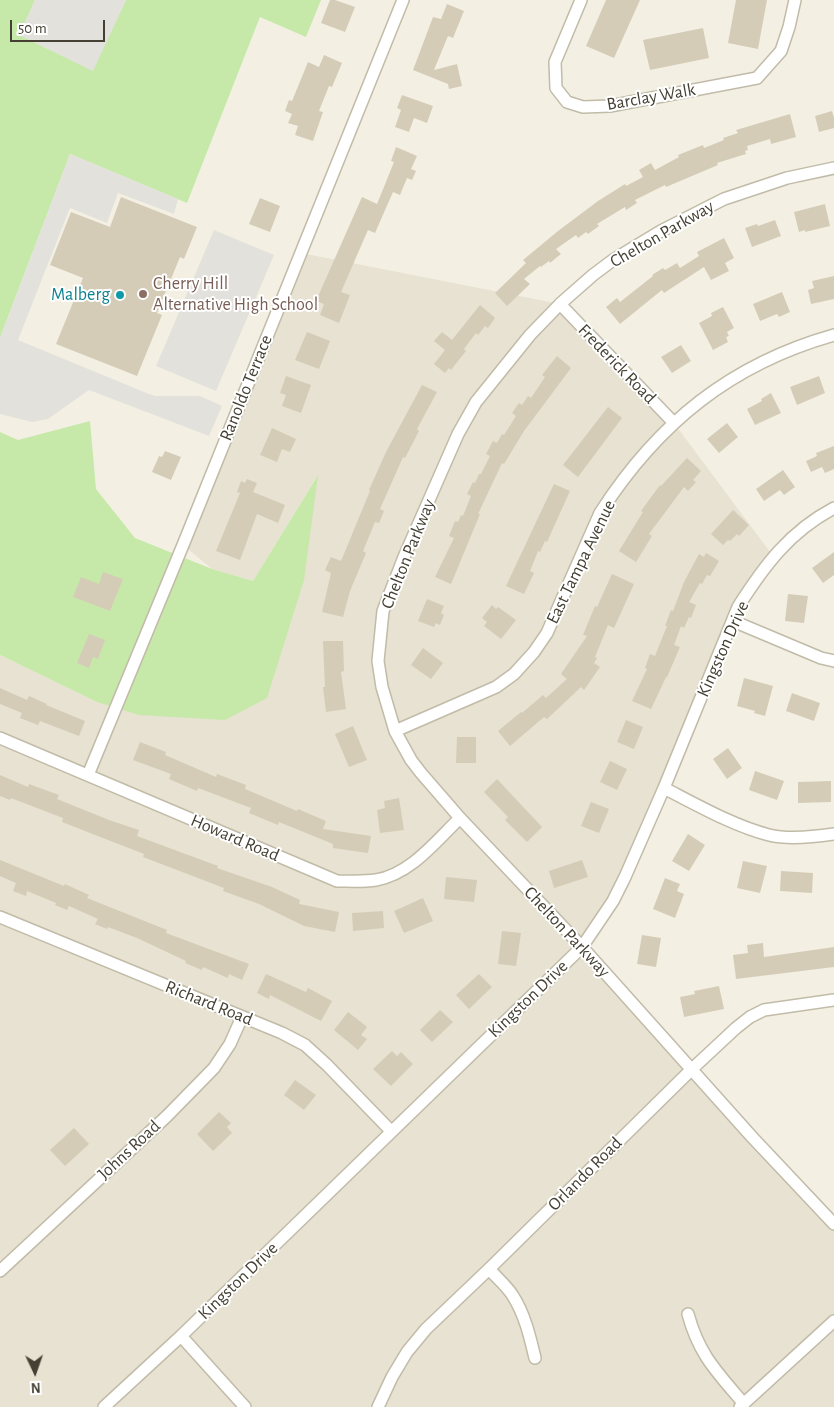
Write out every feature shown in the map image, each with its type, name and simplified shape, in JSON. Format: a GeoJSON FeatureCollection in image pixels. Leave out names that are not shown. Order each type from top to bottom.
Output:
{"type":"FeatureCollection","features":[{"type":"Feature","properties":{"kind":"street","name":"Ranoldo Terrace"},"geometry":{"type":"LineString","coordinates":[[88,775],[403,0]]}},
{"type":"Feature","properties":{"kind":"street","name":"Barclay Walk"},"geometry":{"type":"LineString","coordinates":[[581,0],[555,62],[556,88],[568,102],[583,107],[610,106],[757,78],[781,51],[789,28],[795,0]]}},
{"type":"Feature","properties":{"kind":"street","name":"Chelton Parkway"},"geometry":{"type":"LineString","coordinates":[[834,168],[787,178],[724,199],[661,231],[614,260],[560,304],[530,335],[476,402],[458,434],[383,611],[378,661],[382,687],[395,731],[411,760],[460,818],[582,947],[834,1224]]}},
{"type":"Feature","properties":{"kind":"street","name":"Frederick Road"},"geometry":{"type":"LineString","coordinates":[[560,304],[674,423]]}},
{"type":"Feature","properties":{"kind":"street","name":"East Tampa Avenue"},"geometry":{"type":"LineString","coordinates":[[395,731],[496,687],[514,674],[534,652],[547,633],[600,513],[638,460],[674,423],[719,386],[751,367],[803,343],[834,334]]}},
{"type":"Feature","properties":{"kind":"street","name":"Kingston Drive"},"geometry":{"type":"LineString","coordinates":[[104,1407],[181,1336],[582,947],[613,901],[664,788],[738,607],[773,556],[814,519],[834,508]]}},
{"type":"Feature","properties":{"kind":"street"},"geometry":{"type":"LineString","coordinates":[[733,620],[821,658],[834,661]]}},
{"type":"Feature","properties":{"kind":"street","name":"Howard Road"},"geometry":{"type":"LineString","coordinates":[[0,738],[337,880],[364,882],[377,880],[402,870],[411,864],[460,818]]}},
{"type":"Feature","properties":{"kind":"street"},"geometry":{"type":"LineString","coordinates":[[664,788],[729,820],[770,835],[811,838],[834,834]]}},
{"type":"Feature","properties":{"kind":"street","name":"Richard Road"},"geometry":{"type":"LineString","coordinates":[[0,917],[282,1032],[305,1044],[391,1131]]}},
{"type":"Feature","properties":{"kind":"street","name":"Orlando Road"},"geometry":{"type":"LineString","coordinates":[[378,1407],[407,1352],[426,1329],[489,1270],[692,1069],[743,1023],[764,1010],[834,1000]]}},
{"type":"Feature","properties":{"kind":"street","name":"Johns Road"},"geometry":{"type":"LineString","coordinates":[[0,1271],[167,1116],[214,1068],[230,1044],[242,1017]]}},
{"type":"Feature","properties":{"kind":"street"},"geometry":{"type":"LineString","coordinates":[[489,1270],[512,1294],[525,1319],[536,1358]]}},
{"type":"Feature","properties":{"kind":"street"},"geometry":{"type":"LineString","coordinates":[[688,1314],[699,1345],[708,1361],[742,1405],[834,1321]]}},
{"type":"Feature","properties":{"kind":"street"},"geometry":{"type":"LineString","coordinates":[[181,1336],[245,1407]]}},
{"type":"Feature","properties":{"kind":"shaded area"},"geometry":{"type":"Polygon","coordinates":[[[35,0],[126,0],[93,71],[19,35],[35,0]]]}},
{"type":"Feature","properties":{"kind":"shaded area"},"geometry":{"type":"Polygon","coordinates":[[[70,154],[178,199],[174,214],[118,193],[107,223],[70,208],[18,340],[149,394],[156,396],[200,396],[222,406],[209,436],[89,390],[48,419],[32,422],[0,414],[0,338],[70,154]]]}},
{"type":"Feature","properties":{"kind":"shaded area"},"geometry":{"type":"Polygon","coordinates":[[[214,230],[274,255],[216,391],[156,366],[214,230]]]}},
{"type":"Feature","properties":{"kind":"shaded area"},"geometry":{"type":"Polygon","coordinates":[[[301,253],[560,304],[674,423],[773,556],[754,582],[625,877],[582,947],[834,1224],[834,1407],[0,1407],[0,655],[97,702],[225,720],[317,476],[253,581],[212,569],[183,545],[301,253]]]}},
{"type":"Feature","properties":{"kind":"green space"},"geometry":{"type":"Polygon","coordinates":[[[0,0],[35,0],[20,35],[92,70],[126,0],[321,0],[306,37],[260,17],[187,203],[70,154],[0,338],[0,0]]]}},
{"type":"Feature","properties":{"kind":"green space"},"geometry":{"type":"Polygon","coordinates":[[[90,421],[96,489],[135,538],[212,569],[253,581],[318,475],[304,580],[267,698],[225,720],[139,715],[97,702],[0,655],[0,432],[18,440],[90,421]]]}},
{"type":"Feature","properties":{"kind":"building"},"geometry":{"type":"Polygon","coordinates":[[[330,0],[355,7],[345,32],[321,23],[330,0]]]}},
{"type":"Feature","properties":{"kind":"building"},"geometry":{"type":"Polygon","coordinates":[[[606,0],[640,0],[614,58],[586,46],[606,0]]]}},
{"type":"Feature","properties":{"kind":"building"},"geometry":{"type":"Polygon","coordinates":[[[736,0],[767,0],[758,49],[728,43],[736,0]]]}},
{"type":"Feature","properties":{"kind":"building"},"geometry":{"type":"Polygon","coordinates":[[[447,4],[464,11],[453,38],[448,36],[434,70],[457,64],[462,86],[449,89],[448,84],[413,70],[433,17],[441,19],[447,4]]]}},
{"type":"Feature","properties":{"kind":"building"},"geometry":{"type":"Polygon","coordinates":[[[703,28],[709,58],[650,70],[643,40],[703,28]]]}},
{"type":"Feature","properties":{"kind":"building"},"geometry":{"type":"Polygon","coordinates":[[[324,55],[342,63],[332,87],[329,86],[319,111],[323,112],[313,141],[295,135],[298,126],[288,123],[292,114],[285,111],[289,100],[292,101],[308,62],[319,67],[324,55]]]}},
{"type":"Feature","properties":{"kind":"building"},"geometry":{"type":"Polygon","coordinates":[[[402,95],[433,106],[427,123],[414,118],[409,132],[395,127],[401,110],[397,108],[402,95]]]}},
{"type":"Feature","properties":{"kind":"building"},"geometry":{"type":"Polygon","coordinates":[[[832,111],[834,128],[819,132],[815,116],[832,111]]]}},
{"type":"Feature","properties":{"kind":"building"},"geometry":{"type":"Polygon","coordinates":[[[790,114],[796,137],[771,144],[770,139],[747,146],[746,154],[717,163],[718,165],[666,187],[665,185],[635,200],[637,203],[626,210],[625,207],[597,224],[599,226],[588,234],[586,232],[578,238],[576,235],[556,249],[561,254],[550,263],[549,261],[540,266],[524,279],[530,284],[507,306],[495,293],[526,263],[523,260],[558,231],[598,201],[625,184],[626,186],[643,177],[639,170],[651,163],[655,170],[679,157],[678,155],[703,145],[704,148],[724,140],[723,138],[738,133],[736,130],[790,114]]]}},
{"type":"Feature","properties":{"kind":"building"},"geometry":{"type":"Polygon","coordinates":[[[396,147],[417,156],[411,169],[416,171],[412,180],[407,178],[400,195],[393,192],[375,233],[368,230],[341,292],[350,295],[339,323],[320,315],[324,304],[316,301],[362,197],[377,204],[394,162],[391,161],[396,147]]]}},
{"type":"Feature","properties":{"kind":"building","name":"Malberg"},"geometry":{"type":"Polygon","coordinates":[[[121,197],[197,227],[184,259],[180,257],[157,313],[162,315],[137,376],[56,344],[83,278],[50,265],[71,212],[110,227],[121,197]]]}},
{"type":"Feature","properties":{"kind":"building"},"geometry":{"type":"Polygon","coordinates":[[[260,198],[280,206],[270,232],[249,224],[260,198]]]}},
{"type":"Feature","properties":{"kind":"building"},"geometry":{"type":"Polygon","coordinates":[[[825,204],[830,226],[799,232],[794,212],[825,204]]]}},
{"type":"Feature","properties":{"kind":"building"},"geometry":{"type":"Polygon","coordinates":[[[775,220],[781,236],[752,247],[745,228],[775,220]]]}},
{"type":"Feature","properties":{"kind":"building"},"geometry":{"type":"Polygon","coordinates":[[[724,238],[734,258],[725,263],[729,271],[711,280],[704,267],[664,293],[662,290],[620,324],[606,307],[617,298],[620,302],[663,268],[665,270],[677,263],[680,268],[699,256],[697,252],[724,238]]]}},
{"type":"Feature","properties":{"kind":"building"},"geometry":{"type":"Polygon","coordinates":[[[834,276],[834,299],[811,304],[808,290],[814,288],[812,281],[834,276]]]}},
{"type":"Feature","properties":{"kind":"building"},"geometry":{"type":"Polygon","coordinates":[[[782,292],[790,312],[779,317],[777,314],[760,321],[753,304],[782,292]]]}},
{"type":"Feature","properties":{"kind":"building"},"geometry":{"type":"Polygon","coordinates":[[[480,305],[495,318],[488,328],[485,326],[478,335],[476,333],[464,349],[466,351],[451,370],[449,368],[445,373],[434,364],[445,350],[434,341],[442,332],[452,340],[480,305]]]}},
{"type":"Feature","properties":{"kind":"building"},"geometry":{"type":"Polygon","coordinates":[[[723,307],[734,328],[727,332],[729,336],[726,337],[728,342],[713,350],[699,323],[712,316],[711,313],[723,307]]]}},
{"type":"Feature","properties":{"kind":"building"},"geometry":{"type":"Polygon","coordinates":[[[307,332],[330,341],[319,369],[295,360],[307,332]]]}},
{"type":"Feature","properties":{"kind":"building"},"geometry":{"type":"Polygon","coordinates":[[[681,345],[691,361],[672,373],[661,357],[681,345]]]}},
{"type":"Feature","properties":{"kind":"building"},"geometry":{"type":"Polygon","coordinates":[[[557,356],[571,368],[524,431],[504,464],[502,463],[478,514],[480,514],[451,584],[435,577],[454,538],[449,536],[455,521],[458,522],[461,515],[463,516],[471,496],[467,494],[473,482],[475,483],[479,474],[481,474],[490,456],[486,454],[493,441],[497,443],[502,434],[504,435],[516,416],[512,413],[519,403],[522,405],[528,396],[531,398],[545,377],[542,375],[557,356]]]}},
{"type":"Feature","properties":{"kind":"building"},"geometry":{"type":"Polygon","coordinates":[[[286,376],[311,385],[301,413],[282,406],[286,395],[280,393],[286,376]]]}},
{"type":"Feature","properties":{"kind":"building"},"geometry":{"type":"Polygon","coordinates":[[[819,376],[825,393],[797,405],[790,387],[819,376]]]}},
{"type":"Feature","properties":{"kind":"building"},"geometry":{"type":"Polygon","coordinates":[[[422,385],[437,392],[417,429],[419,431],[405,458],[403,457],[380,509],[384,511],[379,523],[375,522],[363,551],[366,553],[350,591],[343,617],[322,612],[331,573],[325,570],[331,557],[341,561],[386,452],[422,385]]]}},
{"type":"Feature","properties":{"kind":"building"},"geometry":{"type":"Polygon","coordinates":[[[771,393],[781,413],[755,425],[747,409],[762,401],[761,399],[771,393]]]}},
{"type":"Feature","properties":{"kind":"building"},"geometry":{"type":"Polygon","coordinates":[[[608,407],[622,418],[578,477],[563,465],[608,407]]]}},
{"type":"Feature","properties":{"kind":"building"},"geometry":{"type":"Polygon","coordinates":[[[727,423],[738,437],[719,453],[707,439],[727,423]]]}},
{"type":"Feature","properties":{"kind":"building"},"geometry":{"type":"Polygon","coordinates":[[[272,428],[296,439],[290,452],[282,449],[277,462],[260,455],[272,428]]]}},
{"type":"Feature","properties":{"kind":"building"},"geometry":{"type":"Polygon","coordinates":[[[834,446],[834,469],[825,473],[822,467],[811,472],[806,461],[817,456],[816,453],[834,446]]]}},
{"type":"Feature","properties":{"kind":"building"},"geometry":{"type":"Polygon","coordinates":[[[165,451],[181,457],[171,480],[152,472],[159,456],[162,457],[165,451]]]}},
{"type":"Feature","properties":{"kind":"building"},"geometry":{"type":"Polygon","coordinates":[[[687,458],[701,471],[693,480],[696,482],[688,491],[684,487],[649,534],[652,536],[636,562],[619,551],[643,512],[641,511],[660,485],[687,458]]]}},
{"type":"Feature","properties":{"kind":"building"},"geometry":{"type":"Polygon","coordinates":[[[783,470],[795,487],[784,495],[780,490],[764,501],[756,489],[783,470]]]}},
{"type":"Feature","properties":{"kind":"building"},"geometry":{"type":"Polygon","coordinates":[[[247,479],[257,483],[253,492],[285,505],[278,523],[257,514],[240,560],[216,551],[240,493],[237,492],[241,481],[245,483],[247,479]]]}},
{"type":"Feature","properties":{"kind":"building"},"geometry":{"type":"Polygon","coordinates":[[[554,484],[570,491],[547,542],[545,541],[540,552],[538,551],[530,571],[534,573],[524,594],[506,586],[554,484]]]}},
{"type":"Feature","properties":{"kind":"building"},"geometry":{"type":"Polygon","coordinates":[[[733,510],[749,525],[739,536],[737,534],[723,545],[711,534],[733,510]]]}},
{"type":"Feature","properties":{"kind":"building"},"geometry":{"type":"Polygon","coordinates":[[[834,552],[834,575],[823,583],[812,568],[834,552]]]}},
{"type":"Feature","properties":{"kind":"building"},"geometry":{"type":"Polygon","coordinates":[[[706,553],[719,561],[710,576],[707,575],[702,584],[700,583],[689,602],[696,605],[691,618],[689,617],[684,628],[681,626],[674,645],[680,647],[651,709],[632,701],[647,669],[645,668],[650,654],[655,656],[671,610],[673,611],[684,582],[699,554],[704,557],[706,553]]]}},
{"type":"Feature","properties":{"kind":"building"},"geometry":{"type":"Polygon","coordinates":[[[103,572],[123,579],[110,611],[73,597],[81,577],[99,584],[103,572]]]}},
{"type":"Feature","properties":{"kind":"building"},"geometry":{"type":"Polygon","coordinates":[[[612,574],[634,584],[614,628],[608,625],[595,657],[597,658],[594,663],[600,667],[584,690],[581,687],[547,719],[544,717],[510,746],[498,731],[543,695],[546,698],[567,679],[561,674],[587,636],[583,635],[595,606],[597,607],[612,574]]]}},
{"type":"Feature","properties":{"kind":"building"},"geometry":{"type":"Polygon","coordinates":[[[788,594],[808,596],[804,623],[785,621],[788,594]]]}},
{"type":"Feature","properties":{"kind":"building"},"geometry":{"type":"Polygon","coordinates":[[[427,599],[444,606],[441,613],[444,615],[440,625],[436,623],[434,627],[418,621],[427,599]]]}},
{"type":"Feature","properties":{"kind":"building"},"geometry":{"type":"Polygon","coordinates":[[[492,605],[516,620],[501,639],[484,626],[487,622],[482,618],[492,605]]]}},
{"type":"Feature","properties":{"kind":"building"},"geometry":{"type":"Polygon","coordinates":[[[89,634],[105,640],[98,659],[93,657],[89,668],[77,663],[89,634]]]}},
{"type":"Feature","properties":{"kind":"building"},"geometry":{"type":"Polygon","coordinates":[[[323,641],[343,641],[344,671],[341,672],[346,709],[326,712],[323,687],[325,687],[323,641]]]}},
{"type":"Feature","properties":{"kind":"building"},"geometry":{"type":"Polygon","coordinates":[[[423,648],[443,663],[431,679],[411,665],[423,648]]]}},
{"type":"Feature","properties":{"kind":"building"},"geometry":{"type":"Polygon","coordinates":[[[744,678],[773,686],[765,716],[737,706],[744,678]]]}},
{"type":"Feature","properties":{"kind":"building"},"geometry":{"type":"Polygon","coordinates":[[[0,688],[27,700],[29,696],[85,721],[79,736],[40,721],[38,725],[20,718],[22,713],[0,704],[0,688]]]}},
{"type":"Feature","properties":{"kind":"building"},"geometry":{"type":"Polygon","coordinates":[[[792,693],[820,703],[814,721],[786,711],[792,693]]]}},
{"type":"Feature","properties":{"kind":"building"},"geometry":{"type":"Polygon","coordinates":[[[626,720],[643,727],[634,749],[617,742],[626,720]]]}},
{"type":"Feature","properties":{"kind":"building"},"geometry":{"type":"Polygon","coordinates":[[[353,726],[367,760],[349,767],[335,734],[353,726]]]}},
{"type":"Feature","properties":{"kind":"building"},"geometry":{"type":"Polygon","coordinates":[[[457,737],[476,737],[476,763],[456,763],[457,737]]]}},
{"type":"Feature","properties":{"kind":"building"},"geometry":{"type":"Polygon","coordinates":[[[140,742],[166,752],[165,755],[216,777],[217,774],[246,785],[245,789],[326,821],[323,829],[371,836],[368,853],[333,848],[333,844],[279,822],[278,825],[249,813],[251,808],[198,788],[197,791],[169,779],[171,774],[133,760],[140,742]]]}},
{"type":"Feature","properties":{"kind":"building"},"geometry":{"type":"Polygon","coordinates":[[[728,748],[742,768],[727,779],[713,759],[728,748]]]}},
{"type":"Feature","properties":{"kind":"building"},"geometry":{"type":"Polygon","coordinates":[[[610,761],[627,769],[617,790],[600,782],[610,761]]]}},
{"type":"Feature","properties":{"kind":"building"},"geometry":{"type":"Polygon","coordinates":[[[755,771],[784,781],[777,800],[749,790],[755,771]]]}},
{"type":"Feature","properties":{"kind":"building"},"geometry":{"type":"Polygon","coordinates":[[[0,775],[28,787],[29,784],[59,795],[57,799],[139,830],[137,836],[218,866],[217,868],[272,887],[300,900],[299,904],[339,912],[335,932],[304,926],[259,904],[223,891],[224,888],[143,857],[144,854],[62,822],[63,818],[11,798],[10,800],[0,796],[0,775]]]}},
{"type":"Feature","properties":{"kind":"building"},"geometry":{"type":"Polygon","coordinates":[[[497,779],[542,827],[527,842],[505,820],[508,817],[484,792],[497,779]]]}},
{"type":"Feature","properties":{"kind":"building"},"geometry":{"type":"Polygon","coordinates":[[[831,781],[831,802],[798,803],[798,782],[831,781]]]}},
{"type":"Feature","properties":{"kind":"building"},"geometry":{"type":"Polygon","coordinates":[[[399,798],[404,830],[380,833],[377,810],[385,808],[384,801],[399,798]]]}},
{"type":"Feature","properties":{"kind":"building"},"geometry":{"type":"Polygon","coordinates":[[[591,802],[609,809],[599,833],[581,826],[591,802]]]}},
{"type":"Feature","properties":{"kind":"building"},"geometry":{"type":"Polygon","coordinates":[[[688,834],[705,845],[689,871],[672,861],[688,834]]]}},
{"type":"Feature","properties":{"kind":"building"},"geometry":{"type":"Polygon","coordinates":[[[0,860],[64,886],[65,884],[89,895],[87,898],[167,930],[166,933],[249,964],[242,980],[229,974],[228,978],[203,967],[202,970],[185,963],[186,961],[137,938],[95,924],[98,919],[69,906],[67,910],[55,905],[56,903],[27,891],[26,896],[13,891],[16,883],[0,876],[0,860]]]}},
{"type":"Feature","properties":{"kind":"building"},"geometry":{"type":"Polygon","coordinates":[[[582,860],[588,877],[554,888],[549,871],[582,860]]]}},
{"type":"Feature","properties":{"kind":"building"},"geometry":{"type":"Polygon","coordinates":[[[743,861],[767,866],[760,893],[737,888],[743,861]]]}},
{"type":"Feature","properties":{"kind":"building"},"geometry":{"type":"Polygon","coordinates":[[[781,871],[813,873],[812,893],[780,891],[781,871]]]}},
{"type":"Feature","properties":{"kind":"building"},"geometry":{"type":"Polygon","coordinates":[[[446,877],[477,880],[474,902],[444,899],[446,877]]]}},
{"type":"Feature","properties":{"kind":"building"},"geometry":{"type":"Polygon","coordinates":[[[665,878],[680,884],[677,891],[684,894],[675,918],[653,909],[665,878]]]}},
{"type":"Feature","properties":{"kind":"building"},"geometry":{"type":"Polygon","coordinates":[[[423,898],[433,921],[404,933],[394,911],[423,898]]]}},
{"type":"Feature","properties":{"kind":"building"},"geometry":{"type":"Polygon","coordinates":[[[383,911],[384,928],[353,931],[352,913],[383,911]]]}},
{"type":"Feature","properties":{"kind":"building"},"geometry":{"type":"Polygon","coordinates":[[[502,931],[521,933],[516,966],[498,964],[502,931]]]}},
{"type":"Feature","properties":{"kind":"building"},"geometry":{"type":"Polygon","coordinates":[[[642,935],[661,938],[656,967],[637,964],[642,935]]]}},
{"type":"Feature","properties":{"kind":"building"},"geometry":{"type":"Polygon","coordinates":[[[763,943],[764,957],[834,947],[834,967],[736,979],[733,955],[748,953],[747,945],[763,943]]]}},
{"type":"Feature","properties":{"kind":"building"},"geometry":{"type":"Polygon","coordinates":[[[266,974],[306,992],[308,988],[332,1001],[321,1021],[270,995],[269,999],[257,993],[266,974]]]}},
{"type":"Feature","properties":{"kind":"building"},"geometry":{"type":"Polygon","coordinates":[[[479,974],[492,987],[469,1009],[456,995],[479,974]]]}},
{"type":"Feature","properties":{"kind":"building"},"geometry":{"type":"Polygon","coordinates":[[[719,986],[724,1009],[684,1017],[680,997],[695,994],[694,991],[719,986]]]}},
{"type":"Feature","properties":{"kind":"building"},"geometry":{"type":"Polygon","coordinates":[[[440,1010],[453,1022],[432,1042],[420,1030],[440,1010]]]}},
{"type":"Feature","properties":{"kind":"building"},"geometry":{"type":"Polygon","coordinates":[[[348,1012],[367,1027],[361,1035],[367,1039],[358,1050],[334,1030],[348,1012]]]}},
{"type":"Feature","properties":{"kind":"building"},"geometry":{"type":"Polygon","coordinates":[[[392,1051],[397,1056],[401,1052],[413,1064],[391,1086],[373,1069],[392,1051]]]}},
{"type":"Feature","properties":{"kind":"building"},"geometry":{"type":"Polygon","coordinates":[[[295,1080],[316,1095],[304,1110],[284,1095],[295,1080]]]}},
{"type":"Feature","properties":{"kind":"building"},"geometry":{"type":"Polygon","coordinates":[[[219,1112],[231,1123],[227,1127],[232,1133],[213,1151],[197,1134],[219,1112]]]}},
{"type":"Feature","properties":{"kind":"building"},"geometry":{"type":"Polygon","coordinates":[[[74,1128],[89,1144],[65,1166],[50,1150],[74,1128]]]}},
{"type":"Feature","properties":{"kind":"place","name":"Cherry Hill Alternative High School"},"geometry":{"type":"Point","coordinates":[143,294]}},
{"type":"Feature","properties":{"kind":"place","name":"Malberg"},"geometry":{"type":"Point","coordinates":[120,295]}}]}
